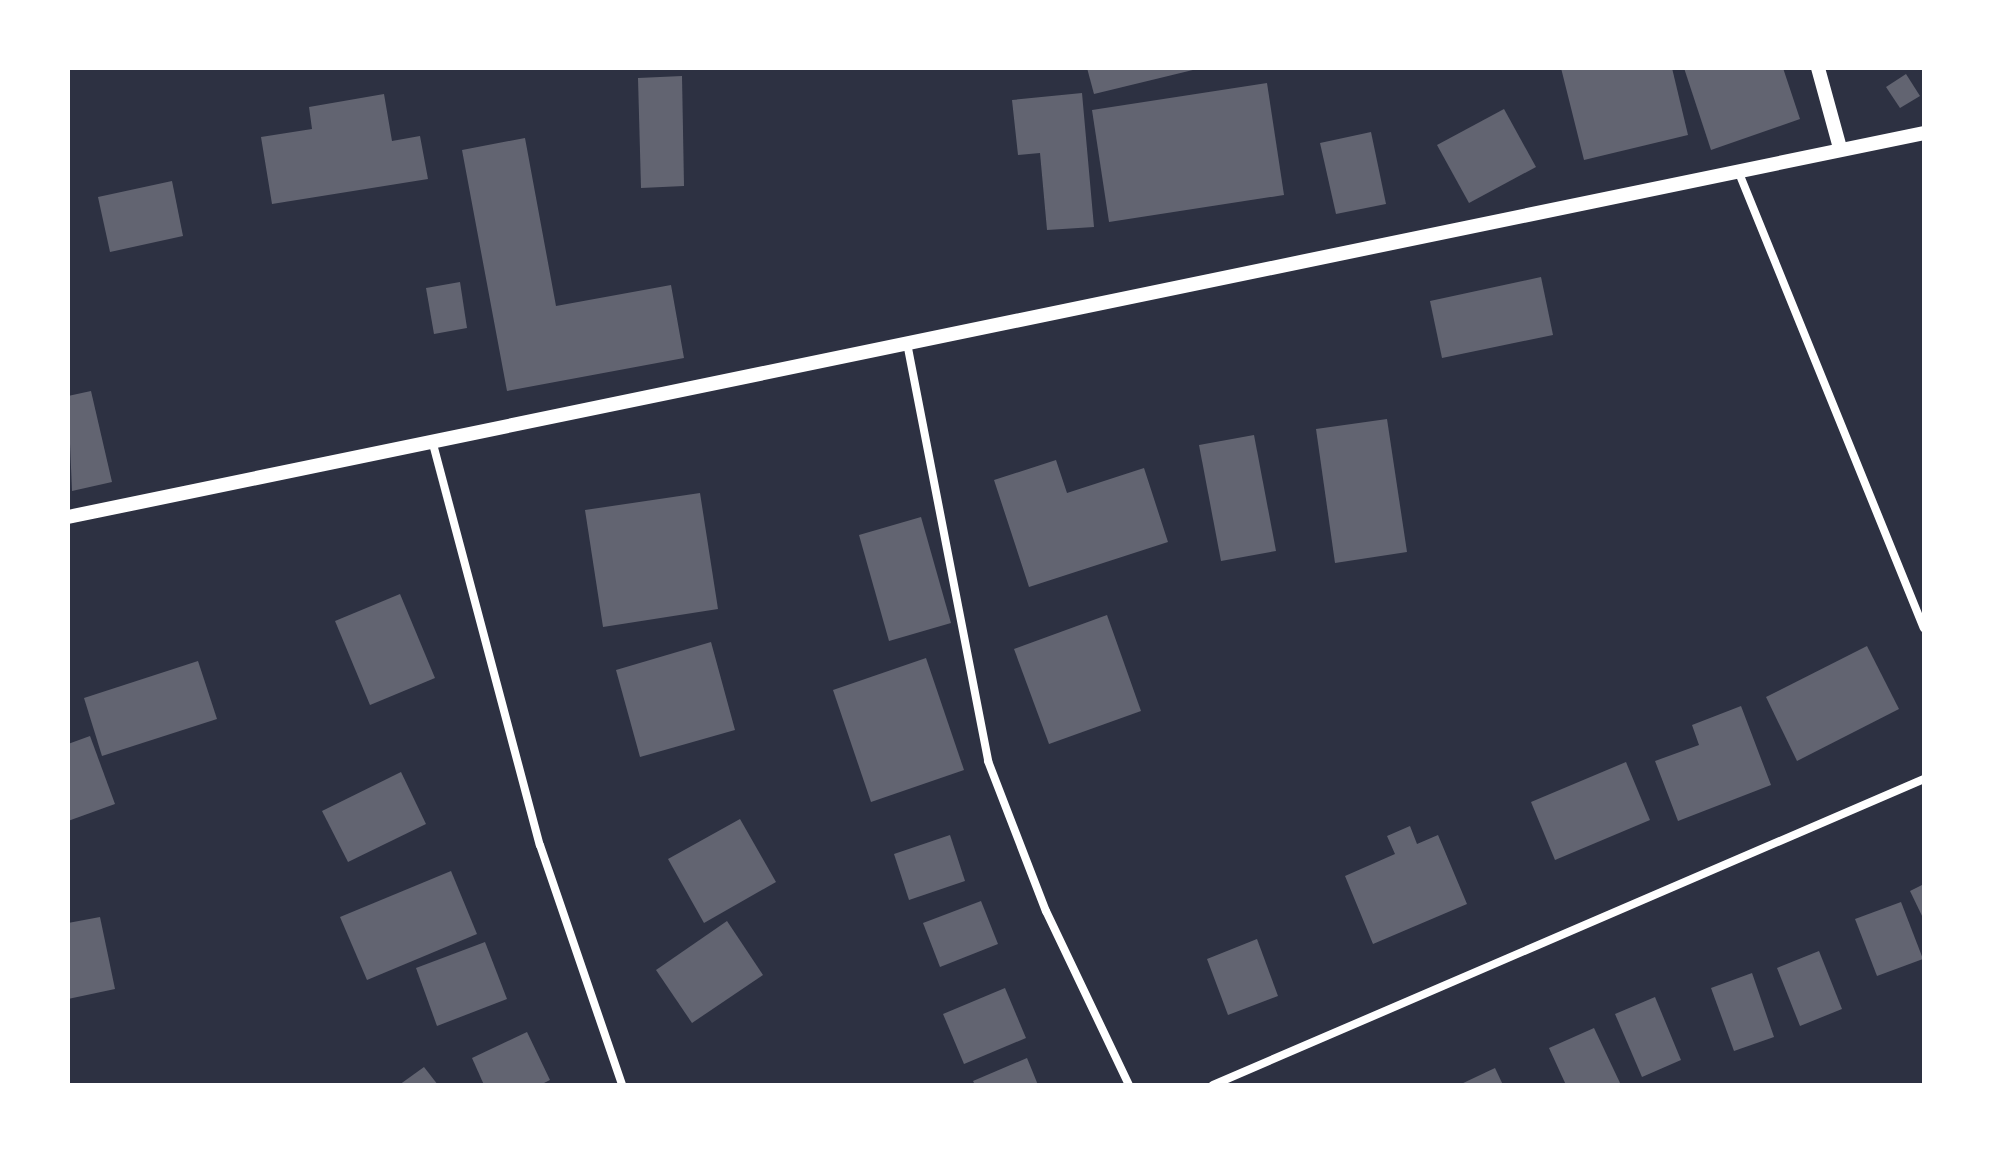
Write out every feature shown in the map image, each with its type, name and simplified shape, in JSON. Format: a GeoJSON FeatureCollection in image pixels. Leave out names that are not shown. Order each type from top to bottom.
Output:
{"type":"FeatureCollection","features":[{"type":"Feature","properties":{"kind":"street"},"geometry":{"type":"LineString","coordinates":[[1818,68],[1840,148]]}},
{"type":"Feature","properties":{"kind":"street"},"geometry":{"type":"LineString","coordinates":[[68,517],[265,473],[433,444],[906,341],[1924,133]]}},
{"type":"Feature","properties":{"kind":"street"},"geometry":{"type":"LineString","coordinates":[[1739,173],[1924,628]]}},
{"type":"Feature","properties":{"kind":"street"},"geometry":{"type":"LineString","coordinates":[[906,341],[988,761],[1046,911],[1129,1085]]}},
{"type":"Feature","properties":{"kind":"street"},"geometry":{"type":"LineString","coordinates":[[433,444],[540,845],[622,1085]]}},
{"type":"Feature","properties":{"kind":"street"},"geometry":{"type":"LineString","coordinates":[[1213,1085],[1924,779]]}},
{"type":"Feature","properties":{"kind":"building"},"geometry":{"type":"Polygon","coordinates":[[[1087,68],[1197,68],[1197,69],[1094,94],[1087,68]]]}},
{"type":"Feature","properties":{"kind":"building"},"geometry":{"type":"Polygon","coordinates":[[[1561,68],[1672,68],[1688,135],[1584,160],[1561,68]]]}},
{"type":"Feature","properties":{"kind":"building"},"geometry":{"type":"Polygon","coordinates":[[[1684,68],[1783,68],[1800,119],[1711,150],[1684,68]]]}},
{"type":"Feature","properties":{"kind":"building"},"geometry":{"type":"Polygon","coordinates":[[[1906,74],[1920,96],[1900,108],[1886,87],[1906,74]]]}},
{"type":"Feature","properties":{"kind":"building"},"geometry":{"type":"Polygon","coordinates":[[[682,76],[684,186],[641,188],[638,78],[682,76]]]}},
{"type":"Feature","properties":{"kind":"building"},"geometry":{"type":"Polygon","coordinates":[[[1267,83],[1284,195],[1109,222],[1092,110],[1267,83]]]}},
{"type":"Feature","properties":{"kind":"building"},"geometry":{"type":"Polygon","coordinates":[[[1082,93],[1094,227],[1047,230],[1040,153],[1018,155],[1012,100],[1082,93]]]}},
{"type":"Feature","properties":{"kind":"building"},"geometry":{"type":"Polygon","coordinates":[[[384,94],[392,141],[420,136],[428,179],[272,204],[261,137],[312,129],[309,107],[384,94]]]}},
{"type":"Feature","properties":{"kind":"building"},"geometry":{"type":"Polygon","coordinates":[[[1504,109],[1536,167],[1469,203],[1437,145],[1504,109]]]}},
{"type":"Feature","properties":{"kind":"building"},"geometry":{"type":"Polygon","coordinates":[[[1371,132],[1386,204],[1336,214],[1320,143],[1371,132]]]}},
{"type":"Feature","properties":{"kind":"building"},"geometry":{"type":"Polygon","coordinates":[[[525,138],[556,306],[671,285],[684,358],[507,391],[462,150],[525,138]]]}},
{"type":"Feature","properties":{"kind":"building"},"geometry":{"type":"Polygon","coordinates":[[[172,181],[183,236],[110,252],[98,197],[172,181]]]}},
{"type":"Feature","properties":{"kind":"building"},"geometry":{"type":"Polygon","coordinates":[[[1541,277],[1553,335],[1442,358],[1430,301],[1541,277]]]}},
{"type":"Feature","properties":{"kind":"building"},"geometry":{"type":"Polygon","coordinates":[[[460,282],[467,328],[434,334],[426,288],[460,282]]]}},
{"type":"Feature","properties":{"kind":"building"},"geometry":{"type":"Polygon","coordinates":[[[91,391],[112,482],[72,491],[68,396],[91,391]]]}},
{"type":"Feature","properties":{"kind":"building"},"geometry":{"type":"Polygon","coordinates":[[[1387,419],[1407,552],[1335,563],[1316,429],[1387,419]]]}},
{"type":"Feature","properties":{"kind":"building"},"geometry":{"type":"Polygon","coordinates":[[[1254,435],[1276,551],[1221,561],[1199,445],[1254,435]]]}},
{"type":"Feature","properties":{"kind":"building"},"geometry":{"type":"Polygon","coordinates":[[[1056,460],[1067,493],[1144,468],[1168,542],[1029,587],[994,480],[1056,460]]]}},
{"type":"Feature","properties":{"kind":"building"},"geometry":{"type":"Polygon","coordinates":[[[700,493],[718,609],[603,627],[585,510],[700,493]]]}},
{"type":"Feature","properties":{"kind":"building"},"geometry":{"type":"Polygon","coordinates":[[[921,517],[951,623],[889,641],[859,535],[921,517]]]}},
{"type":"Feature","properties":{"kind":"building"},"geometry":{"type":"Polygon","coordinates":[[[400,594],[435,678],[370,705],[335,621],[400,594]]]}},
{"type":"Feature","properties":{"kind":"building"},"geometry":{"type":"Polygon","coordinates":[[[1107,615],[1141,711],[1049,744],[1014,649],[1107,615]]]}},
{"type":"Feature","properties":{"kind":"building"},"geometry":{"type":"Polygon","coordinates":[[[711,642],[735,730],[640,757],[616,670],[711,642]]]}},
{"type":"Feature","properties":{"kind":"building"},"geometry":{"type":"Polygon","coordinates":[[[1867,646],[1899,709],[1797,761],[1766,697],[1867,646]]]}},
{"type":"Feature","properties":{"kind":"building"},"geometry":{"type":"Polygon","coordinates":[[[926,658],[964,770],[871,802],[833,690],[926,658]]]}},
{"type":"Feature","properties":{"kind":"building"},"geometry":{"type":"Polygon","coordinates":[[[198,661],[217,719],[102,756],[84,698],[198,661]]]}},
{"type":"Feature","properties":{"kind":"building"},"geometry":{"type":"Polygon","coordinates":[[[1741,706],[1771,785],[1678,821],[1655,761],[1699,745],[1692,725],[1741,706]]]}},
{"type":"Feature","properties":{"kind":"building"},"geometry":{"type":"Polygon","coordinates":[[[90,736],[115,804],[68,821],[68,744],[90,736]]]}},
{"type":"Feature","properties":{"kind":"building"},"geometry":{"type":"Polygon","coordinates":[[[1626,762],[1650,820],[1555,860],[1531,802],[1626,762]]]}},
{"type":"Feature","properties":{"kind":"building"},"geometry":{"type":"Polygon","coordinates":[[[401,772],[426,824],[348,862],[322,811],[401,772]]]}},
{"type":"Feature","properties":{"kind":"building"},"geometry":{"type":"Polygon","coordinates":[[[740,819],[776,882],[704,923],[668,859],[740,819]]]}},
{"type":"Feature","properties":{"kind":"building"},"geometry":{"type":"Polygon","coordinates":[[[1410,826],[1417,844],[1438,835],[1467,904],[1373,944],[1345,876],[1395,854],[1387,836],[1410,826]]]}},
{"type":"Feature","properties":{"kind":"building"},"geometry":{"type":"Polygon","coordinates":[[[950,835],[965,881],[909,900],[894,854],[950,835]]]}},
{"type":"Feature","properties":{"kind":"building"},"geometry":{"type":"Polygon","coordinates":[[[451,871],[477,934],[367,980],[340,917],[451,871]]]}},
{"type":"Feature","properties":{"kind":"building"},"geometry":{"type":"Polygon","coordinates":[[[1924,884],[1924,920],[1910,891],[1924,884]]]}},
{"type":"Feature","properties":{"kind":"building"},"geometry":{"type":"Polygon","coordinates":[[[981,901],[998,944],[940,967],[923,923],[981,901]]]}},
{"type":"Feature","properties":{"kind":"building"},"geometry":{"type":"Polygon","coordinates":[[[1901,902],[1923,959],[1877,976],[1855,919],[1901,902]]]}},
{"type":"Feature","properties":{"kind":"building"},"geometry":{"type":"Polygon","coordinates":[[[100,917],[115,989],[68,999],[68,923],[100,917]]]}},
{"type":"Feature","properties":{"kind":"building"},"geometry":{"type":"Polygon","coordinates":[[[727,921],[763,975],[692,1023],[656,970],[727,921]]]}},
{"type":"Feature","properties":{"kind":"building"},"geometry":{"type":"Polygon","coordinates":[[[1257,939],[1278,996],[1228,1015],[1207,959],[1257,939]]]}},
{"type":"Feature","properties":{"kind":"building"},"geometry":{"type":"Polygon","coordinates":[[[485,942],[507,999],[437,1026],[416,968],[485,942]]]}},
{"type":"Feature","properties":{"kind":"building"},"geometry":{"type":"Polygon","coordinates":[[[1819,951],[1842,1009],[1800,1026],[1777,968],[1819,951]]]}},
{"type":"Feature","properties":{"kind":"building"},"geometry":{"type":"Polygon","coordinates":[[[1752,973],[1774,1037],[1734,1051],[1711,988],[1752,973]]]}},
{"type":"Feature","properties":{"kind":"building"},"geometry":{"type":"Polygon","coordinates":[[[1005,988],[1026,1038],[964,1064],[943,1014],[1005,988]]]}},
{"type":"Feature","properties":{"kind":"building"},"geometry":{"type":"Polygon","coordinates":[[[1655,997],[1681,1060],[1642,1077],[1615,1014],[1655,997]]]}},
{"type":"Feature","properties":{"kind":"building"},"geometry":{"type":"Polygon","coordinates":[[[1594,1028],[1621,1085],[1566,1085],[1549,1048],[1594,1028]]]}},
{"type":"Feature","properties":{"kind":"building"},"geometry":{"type":"Polygon","coordinates":[[[527,1032],[550,1080],[540,1085],[484,1085],[472,1058],[527,1032]]]}},
{"type":"Feature","properties":{"kind":"building"},"geometry":{"type":"Polygon","coordinates":[[[1027,1058],[1038,1085],[975,1085],[973,1081],[1027,1058]]]}},
{"type":"Feature","properties":{"kind":"building"},"geometry":{"type":"Polygon","coordinates":[[[424,1067],[438,1085],[399,1085],[424,1067]]]}},
{"type":"Feature","properties":{"kind":"building"},"geometry":{"type":"Polygon","coordinates":[[[1495,1068],[1503,1085],[1459,1085],[1495,1068]]]}}]}
